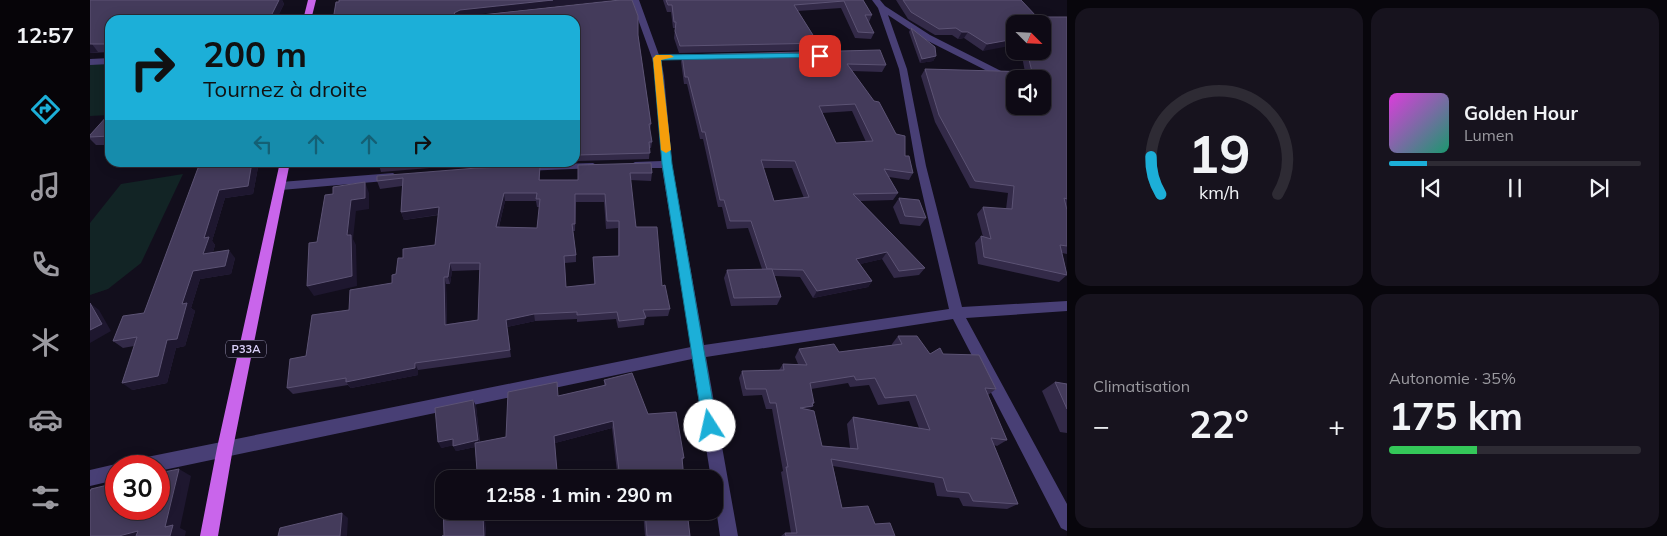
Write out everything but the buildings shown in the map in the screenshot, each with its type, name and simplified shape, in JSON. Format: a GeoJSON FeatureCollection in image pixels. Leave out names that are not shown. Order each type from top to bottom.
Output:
{"type":"FeatureCollection","features":[{"type":"Feature","properties":{"kind":"main road"},"geometry":{"type":"LineString","coordinates":[[308,15],[312,0]]}},
{"type":"Feature","properties":{"kind":"main road","name":"P33A"},"geometry":{"type":"LineString","coordinates":[[209,536],[225,448],[284,167]]}},
{"type":"Feature","properties":{"kind":"street"},"geometry":{"type":"LineString","coordinates":[[634,1],[656,58],[667,164],[729,536]]}},
{"type":"Feature","properties":{"kind":"street"},"geometry":{"type":"LineString","coordinates":[[879,4],[891,51],[903,69],[921,166],[957,313],[1067,522]]}},
{"type":"Feature","properties":{"kind":"street"},"geometry":{"type":"LineString","coordinates":[[879,4],[928,37],[1004,76]]}},
{"type":"Feature","properties":{"kind":"street"},"geometry":{"type":"LineString","coordinates":[[656,58],[704,57]]}},
{"type":"Feature","properties":{"kind":"street"},"geometry":{"type":"LineString","coordinates":[[90,62],[105,61]]}},
{"type":"Feature","properties":{"kind":"street"},"geometry":{"type":"LineString","coordinates":[[626,165],[667,164]]}},
{"type":"Feature","properties":{"kind":"street"},"geometry":{"type":"LineString","coordinates":[[580,166],[608,165]]}},
{"type":"Feature","properties":{"kind":"street"},"geometry":{"type":"LineString","coordinates":[[514,169],[561,167]]}},
{"type":"Feature","properties":{"kind":"street"},"geometry":{"type":"LineString","coordinates":[[281,186],[409,176]]}},
{"type":"Feature","properties":{"kind":"street"},"geometry":{"type":"LineString","coordinates":[[170,460],[698,352],[957,313],[1067,306]]}},
{"type":"Feature","properties":{"kind":"street"},"geometry":{"type":"LineString","coordinates":[[90,478],[105,475]]}},
{"type":"Feature","properties":{"kind":"shaded area"},"geometry":{"type":"Polygon","coordinates":[[[105,60],[105,115],[90,116],[90,62],[105,60]]]}},
{"type":"Feature","properties":{"kind":"shaded area"},"geometry":{"type":"Polygon","coordinates":[[[183,174],[141,263],[108,289],[90,295],[90,223],[121,184],[183,174]]]}},
{"type":"Feature","properties":{"kind":"slow traffic"},"geometry":{"type":"LineString","coordinates":[[666,150],[660,76],[656,58],[671,57]]}},
{"type":"Feature","properties":{"kind":"route"},"geometry":{"type":"LineString","coordinates":[[710,426],[667,164],[660,76],[656,58],[820,56]]}}]}
